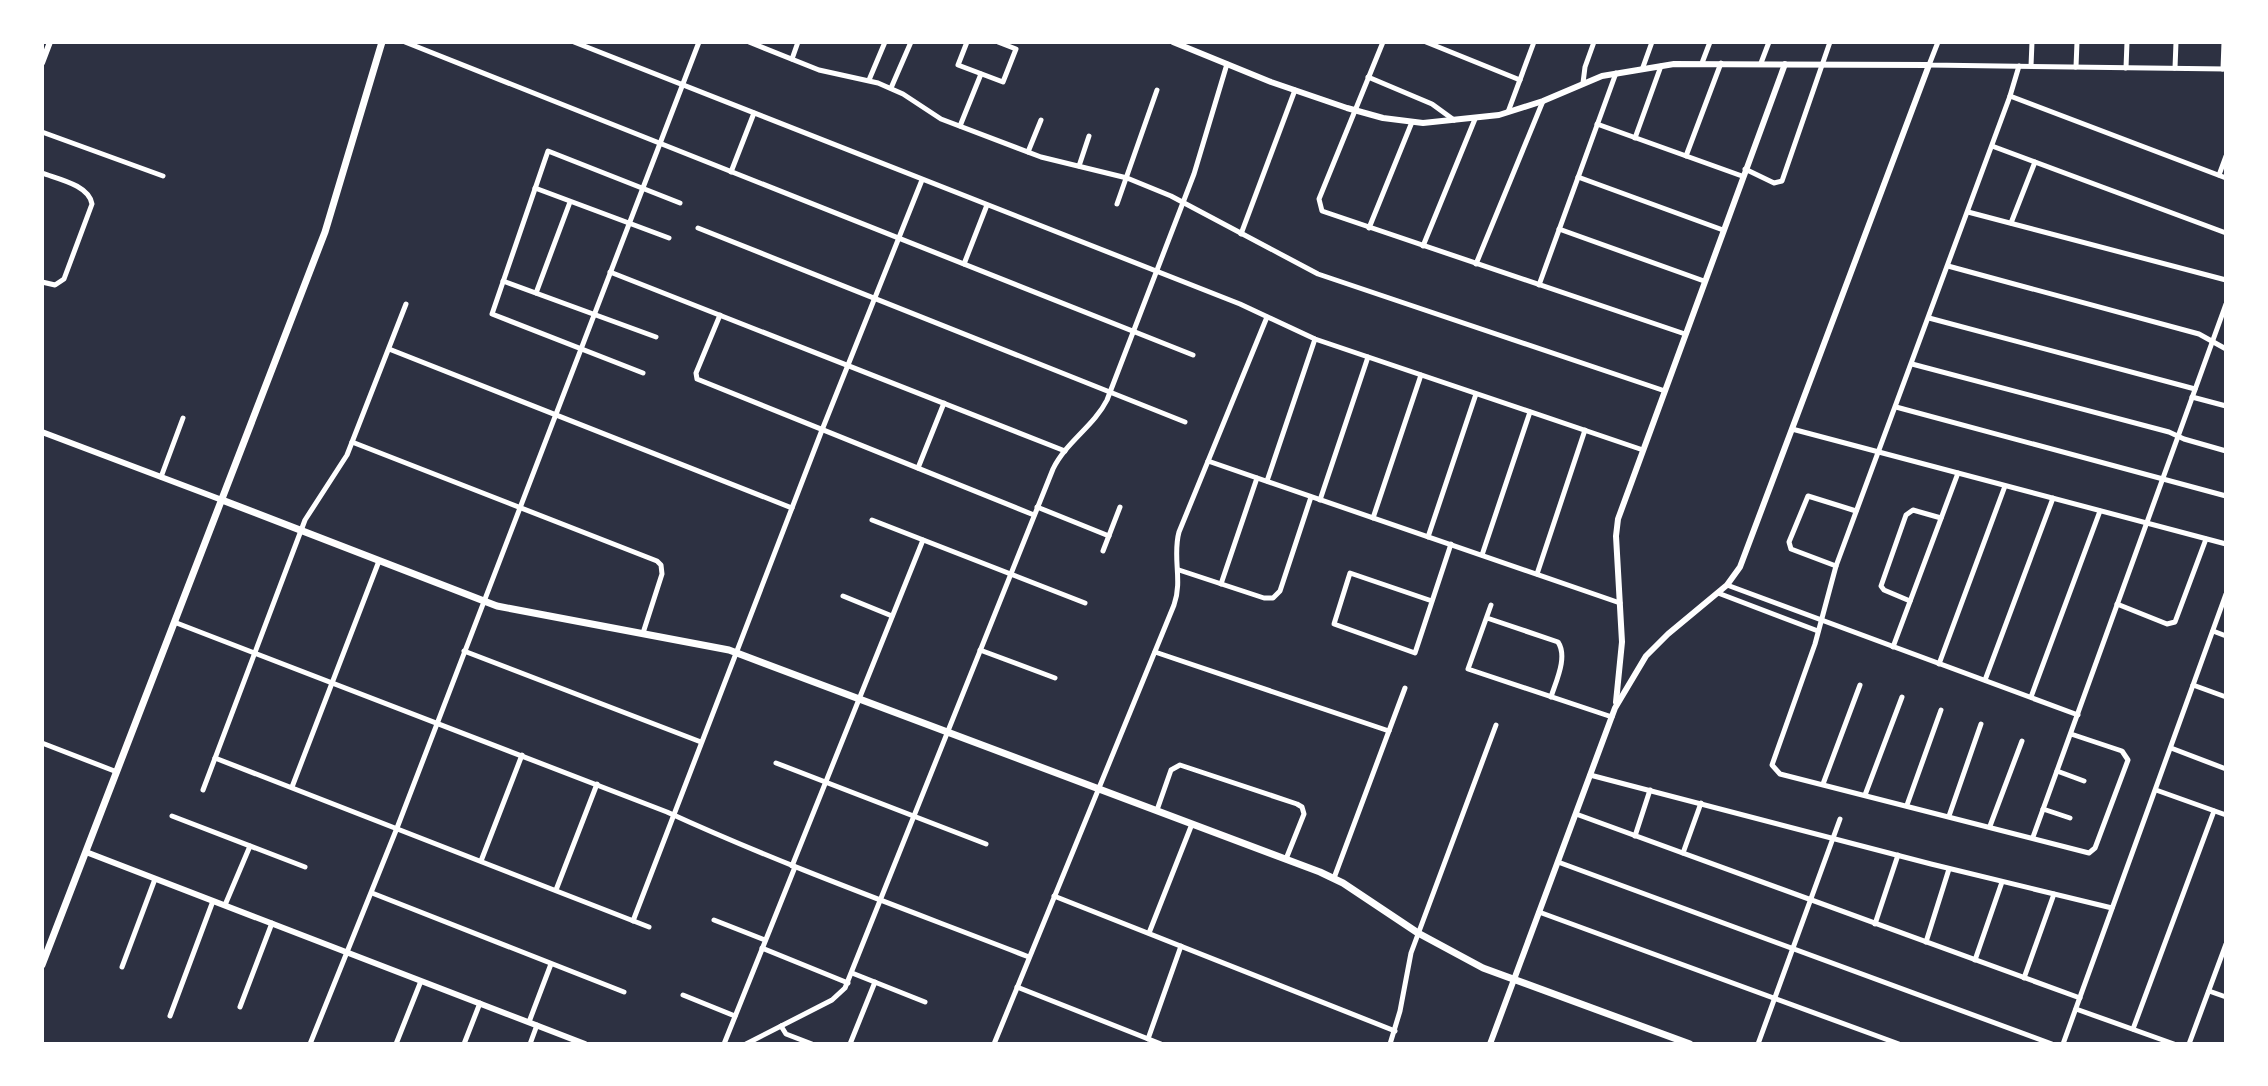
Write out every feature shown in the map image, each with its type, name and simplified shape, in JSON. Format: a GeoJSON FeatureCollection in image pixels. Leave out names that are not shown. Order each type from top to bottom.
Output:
{"type":"FeatureCollection","features":[{"type":"Feature","properties":{"kind":"main road"},"geometry":{"type":"LineString","coordinates":[[42,965],[325,232],[382,42]]}},
{"type":"Feature","properties":{"kind":"main road"},"geometry":{"type":"LineString","coordinates":[[222,500],[505,608],[736,653],[859,698],[1334,878],[1418,933],[1483,968],[1690,1044]]}},
{"type":"Feature","properties":{"kind":"street"},"geometry":{"type":"LineString","coordinates":[[42,63],[50,42]]}},
{"type":"Feature","properties":{"kind":"street"},"geometry":{"type":"LineString","coordinates":[[405,42],[1193,355]]}},
{"type":"Feature","properties":{"kind":"street"},"geometry":{"type":"LineString","coordinates":[[574,42],[1157,272],[1315,339],[1643,450]]}},
{"type":"Feature","properties":{"kind":"street"},"geometry":{"type":"LineString","coordinates":[[310,1044],[397,828],[699,42]]}},
{"type":"Feature","properties":{"kind":"street"},"geometry":{"type":"LineString","coordinates":[[749,42],[827,72],[869,80],[891,88],[932,115],[1028,152],[1127,178],[1183,203],[1318,274],[1665,391]]}},
{"type":"Feature","properties":{"kind":"street"},"geometry":{"type":"LineString","coordinates":[[792,59],[798,42]]}},
{"type":"Feature","properties":{"kind":"street"},"geometry":{"type":"LineString","coordinates":[[869,80],[885,42]]}},
{"type":"Feature","properties":{"kind":"street"},"geometry":{"type":"LineString","coordinates":[[891,88],[911,42]]}},
{"type":"Feature","properties":{"kind":"street"},"geometry":{"type":"LineString","coordinates":[[967,42],[958,65],[1003,82],[1016,49],[998,42]]}},
{"type":"Feature","properties":{"kind":"street"},"geometry":{"type":"LineString","coordinates":[[1173,42],[1295,90],[1383,118],[1412,122],[1475,119],[1508,112],[1617,72],[1661,65],[1761,63],[2224,69],[2224,42]]}},
{"type":"Feature","properties":{"kind":"street"},"geometry":{"type":"LineString","coordinates":[[1383,42],[1319,199],[1319,205],[1327,214],[1685,334]]}},
{"type":"Feature","properties":{"kind":"street"},"geometry":{"type":"LineString","coordinates":[[1426,42],[1520,80]]}},
{"type":"Feature","properties":{"kind":"street"},"geometry":{"type":"LineString","coordinates":[[1508,112],[1534,42]]}},
{"type":"Feature","properties":{"kind":"street"},"geometry":{"type":"LineString","coordinates":[[1583,83],[1594,42]]}},
{"type":"Feature","properties":{"kind":"street"},"geometry":{"type":"LineString","coordinates":[[1643,67],[1652,42]]}},
{"type":"Feature","properties":{"kind":"street"},"geometry":{"type":"LineString","coordinates":[[1702,63],[1710,42]]}},
{"type":"Feature","properties":{"kind":"street"},"geometry":{"type":"LineString","coordinates":[[1761,63],[1769,42]]}},
{"type":"Feature","properties":{"kind":"street"},"geometry":{"type":"LineString","coordinates":[[1597,124],[1686,156],[1774,183],[1782,181],[1830,42]]}},
{"type":"Feature","properties":{"kind":"street"},"geometry":{"type":"LineString","coordinates":[[1615,708],[1640,665],[1657,644],[1727,585],[1740,567],[1938,42]]}},
{"type":"Feature","properties":{"kind":"street"},"geometry":{"type":"LineString","coordinates":[[2031,66],[2032,42]]}},
{"type":"Feature","properties":{"kind":"street"},"geometry":{"type":"LineString","coordinates":[[2076,67],[2077,42]]}},
{"type":"Feature","properties":{"kind":"street"},"geometry":{"type":"LineString","coordinates":[[2126,68],[2127,42]]}},
{"type":"Feature","properties":{"kind":"street"},"geometry":{"type":"LineString","coordinates":[[2175,68],[2176,42]]}},
{"type":"Feature","properties":{"kind":"street"},"geometry":{"type":"LineString","coordinates":[[1686,156],[1721,63]]}},
{"type":"Feature","properties":{"kind":"street"},"geometry":{"type":"LineString","coordinates":[[746,1044],[837,997],[848,983],[1055,464],[1100,412],[1110,392],[1183,203],[1227,64]]}},
{"type":"Feature","properties":{"kind":"street"},"geometry":{"type":"LineString","coordinates":[[1490,1044],[1615,708],[1626,662],[1617,525],[1785,64]]}},
{"type":"Feature","properties":{"kind":"street"},"geometry":{"type":"LineString","coordinates":[[1635,138],[1661,65]]}},
{"type":"Feature","properties":{"kind":"street"},"geometry":{"type":"LineString","coordinates":[[2019,66],[1836,566],[1818,631],[1771,761],[1777,773],[2086,853],[2094,851],[2128,762],[2125,753],[2071,734]]}},
{"type":"Feature","properties":{"kind":"street"},"geometry":{"type":"LineString","coordinates":[[1539,285],[1617,72]]}},
{"type":"Feature","properties":{"kind":"street"},"geometry":{"type":"LineString","coordinates":[[960,126],[981,74]]}},
{"type":"Feature","properties":{"kind":"street"},"geometry":{"type":"LineString","coordinates":[[1368,77],[1432,104],[1455,121]]}},
{"type":"Feature","properties":{"kind":"street"},"geometry":{"type":"LineString","coordinates":[[1117,204],[1157,90]]}},
{"type":"Feature","properties":{"kind":"street"},"geometry":{"type":"LineString","coordinates":[[1241,234],[1295,90]]}},
{"type":"Feature","properties":{"kind":"street"},"geometry":{"type":"LineString","coordinates":[[2010,96],[2226,178]]}},
{"type":"Feature","properties":{"kind":"street"},"geometry":{"type":"LineString","coordinates":[[1476,264],[1543,101]]}},
{"type":"Feature","properties":{"kind":"street"},"geometry":{"type":"LineString","coordinates":[[731,172],[754,113]]}},
{"type":"Feature","properties":{"kind":"street"},"geometry":{"type":"LineString","coordinates":[[1423,246],[1475,119]]}},
{"type":"Feature","properties":{"kind":"street"},"geometry":{"type":"LineString","coordinates":[[1028,152],[1041,120]]}},
{"type":"Feature","properties":{"kind":"street"},"geometry":{"type":"LineString","coordinates":[[1369,228],[1412,122]]}},
{"type":"Feature","properties":{"kind":"street"},"geometry":{"type":"LineString","coordinates":[[42,132],[163,176]]}},
{"type":"Feature","properties":{"kind":"street"},"geometry":{"type":"LineString","coordinates":[[1079,166],[1089,136]]}},
{"type":"Feature","properties":{"kind":"street"},"geometry":{"type":"LineString","coordinates":[[1992,146],[2226,233]]}},
{"type":"Feature","properties":{"kind":"street"},"geometry":{"type":"LineString","coordinates":[[643,373],[492,314],[548,151],[680,203]]}},
{"type":"Feature","properties":{"kind":"street"},"geometry":{"type":"LineString","coordinates":[[2219,175],[2226,156]]}},
{"type":"Feature","properties":{"kind":"street"},"geometry":{"type":"LineString","coordinates":[[2011,223],[2035,162]]}},
{"type":"Feature","properties":{"kind":"street"},"geometry":{"type":"LineString","coordinates":[[42,173],[91,196],[91,208],[66,276],[59,284],[42,282]]}},
{"type":"Feature","properties":{"kind":"street"},"geometry":{"type":"LineString","coordinates":[[1578,177],[1723,230]]}},
{"type":"Feature","properties":{"kind":"street"},"geometry":{"type":"LineString","coordinates":[[633,921],[922,180]]}},
{"type":"Feature","properties":{"kind":"street"},"geometry":{"type":"LineString","coordinates":[[535,188],[669,238]]}},
{"type":"Feature","properties":{"kind":"street"},"geometry":{"type":"LineString","coordinates":[[536,293],[570,202]]}},
{"type":"Feature","properties":{"kind":"street"},"geometry":{"type":"LineString","coordinates":[[964,264],[987,205]]}},
{"type":"Feature","properties":{"kind":"street"},"geometry":{"type":"LineString","coordinates":[[1968,212],[2226,280]]}},
{"type":"Feature","properties":{"kind":"street"},"geometry":{"type":"LineString","coordinates":[[698,228],[1185,422]]}},
{"type":"Feature","properties":{"kind":"street"},"geometry":{"type":"LineString","coordinates":[[1559,229],[1704,281]]}},
{"type":"Feature","properties":{"kind":"street"},"geometry":{"type":"LineString","coordinates":[[1948,266],[2199,334],[2226,349]]}},
{"type":"Feature","properties":{"kind":"street"},"geometry":{"type":"LineString","coordinates":[[610,272],[1065,451]]}},
{"type":"Feature","properties":{"kind":"street"},"geometry":{"type":"LineString","coordinates":[[503,281],[656,337]]}},
{"type":"Feature","properties":{"kind":"street"},"geometry":{"type":"LineString","coordinates":[[203,790],[301,531],[309,513],[343,462],[406,304]]}},
{"type":"Feature","properties":{"kind":"street"},"geometry":{"type":"LineString","coordinates":[[2033,837],[2226,304]]}},
{"type":"Feature","properties":{"kind":"street"},"geometry":{"type":"LineString","coordinates":[[720,315],[696,373],[697,379],[1034,515]]}},
{"type":"Feature","properties":{"kind":"street"},"geometry":{"type":"LineString","coordinates":[[994,1044],[1177,596],[1177,538],[1267,317]]}},
{"type":"Feature","properties":{"kind":"street"},"geometry":{"type":"LineString","coordinates":[[1929,318],[2195,389]]}},
{"type":"Feature","properties":{"kind":"street"},"geometry":{"type":"LineString","coordinates":[[1267,481],[1315,339]]}},
{"type":"Feature","properties":{"kind":"street"},"geometry":{"type":"LineString","coordinates":[[389,349],[792,508]]}},
{"type":"Feature","properties":{"kind":"street"},"geometry":{"type":"LineString","coordinates":[[1320,500],[1368,357]]}},
{"type":"Feature","properties":{"kind":"street"},"geometry":{"type":"LineString","coordinates":[[1912,364],[2226,451]]}},
{"type":"Feature","properties":{"kind":"street"},"geometry":{"type":"LineString","coordinates":[[1373,518],[1421,375]]}},
{"type":"Feature","properties":{"kind":"street"},"geometry":{"type":"LineString","coordinates":[[1428,537],[1476,394]]}},
{"type":"Feature","properties":{"kind":"street"},"geometry":{"type":"LineString","coordinates":[[2192,397],[2226,406]]}},
{"type":"Feature","properties":{"kind":"street"},"geometry":{"type":"LineString","coordinates":[[918,468],[944,403]]}},
{"type":"Feature","properties":{"kind":"street"},"geometry":{"type":"LineString","coordinates":[[1896,407],[2226,496]]}},
{"type":"Feature","properties":{"kind":"street"},"geometry":{"type":"LineString","coordinates":[[1482,555],[1530,412]]}},
{"type":"Feature","properties":{"kind":"street"},"geometry":{"type":"LineString","coordinates":[[161,477],[183,418]]}},
{"type":"Feature","properties":{"kind":"street"},"geometry":{"type":"LineString","coordinates":[[1792,429],[2226,544]]}},
{"type":"Feature","properties":{"kind":"street"},"geometry":{"type":"LineString","coordinates":[[1537,574],[1585,430]]}},
{"type":"Feature","properties":{"kind":"street"},"geometry":{"type":"LineString","coordinates":[[42,432],[222,500]]}},
{"type":"Feature","properties":{"kind":"street"},"geometry":{"type":"LineString","coordinates":[[352,442],[659,563],[662,574],[643,633]]}},
{"type":"Feature","properties":{"kind":"street"},"geometry":{"type":"LineString","coordinates":[[1208,461],[1620,603]]}},
{"type":"Feature","properties":{"kind":"street"},"geometry":{"type":"LineString","coordinates":[[1893,647],[1958,473]]}},
{"type":"Feature","properties":{"kind":"street"},"geometry":{"type":"LineString","coordinates":[[1221,584],[1257,478]]}},
{"type":"Feature","properties":{"kind":"street"},"geometry":{"type":"LineString","coordinates":[[1939,664],[2005,486]]}},
{"type":"Feature","properties":{"kind":"street"},"geometry":{"type":"LineString","coordinates":[[1836,566],[1791,549],[1789,542],[1808,496],[1856,511]]}},
{"type":"Feature","properties":{"kind":"street"},"geometry":{"type":"LineString","coordinates":[[1179,570],[1264,598],[1276,596],[1311,497]]}},
{"type":"Feature","properties":{"kind":"street"},"geometry":{"type":"LineString","coordinates":[[1985,680],[2053,498]]}},
{"type":"Feature","properties":{"kind":"street"},"geometry":{"type":"LineString","coordinates":[[1037,507],[1109,536]]}},
{"type":"Feature","properties":{"kind":"street"},"geometry":{"type":"LineString","coordinates":[[1103,551],[1120,507]]}},
{"type":"Feature","properties":{"kind":"street"},"geometry":{"type":"LineString","coordinates":[[1911,601],[1881,586],[1906,515],[1913,510],[1941,518]]}},
{"type":"Feature","properties":{"kind":"street"},"geometry":{"type":"LineString","coordinates":[[2031,697],[2100,511]]}},
{"type":"Feature","properties":{"kind":"street"},"geometry":{"type":"LineString","coordinates":[[872,520],[1085,603]]}},
{"type":"Feature","properties":{"kind":"street"},"geometry":{"type":"LineString","coordinates":[[2117,604],[2167,624],[2175,622],[2206,539]]}},
{"type":"Feature","properties":{"kind":"street"},"geometry":{"type":"LineString","coordinates":[[724,1044],[923,540]]}},
{"type":"Feature","properties":{"kind":"street"},"geometry":{"type":"LineString","coordinates":[[1432,601],[1350,573],[1334,624],[1415,653],[1451,544]]}},
{"type":"Feature","properties":{"kind":"street"},"geometry":{"type":"LineString","coordinates":[[292,787],[379,561]]}},
{"type":"Feature","properties":{"kind":"street"},"geometry":{"type":"LineString","coordinates":[[1727,585],[2078,715]]}},
{"type":"Feature","properties":{"kind":"street"},"geometry":{"type":"LineString","coordinates":[[1718,593],[1818,631]]}},
{"type":"Feature","properties":{"kind":"street"},"geometry":{"type":"LineString","coordinates":[[2063,1044],[2226,594]]}},
{"type":"Feature","properties":{"kind":"street"},"geometry":{"type":"LineString","coordinates":[[843,596],[892,616]]}},
{"type":"Feature","properties":{"kind":"street"},"geometry":{"type":"LineString","coordinates":[[1491,605],[1468,669],[1612,717]]}},
{"type":"Feature","properties":{"kind":"street"},"geometry":{"type":"LineString","coordinates":[[1487,618],[1558,642],[1563,657],[1551,697]]}},
{"type":"Feature","properties":{"kind":"street"},"geometry":{"type":"LineString","coordinates":[[174,622],[597,784],[793,866],[1029,957]]}},
{"type":"Feature","properties":{"kind":"street"},"geometry":{"type":"LineString","coordinates":[[2213,631],[2226,636]]}},
{"type":"Feature","properties":{"kind":"street"},"geometry":{"type":"LineString","coordinates":[[980,650],[1055,678]]}},
{"type":"Feature","properties":{"kind":"street"},"geometry":{"type":"LineString","coordinates":[[464,651],[701,742]]}},
{"type":"Feature","properties":{"kind":"street"},"geometry":{"type":"LineString","coordinates":[[1155,652],[1389,731]]}},
{"type":"Feature","properties":{"kind":"street"},"geometry":{"type":"LineString","coordinates":[[1626,662],[1640,665]]}},
{"type":"Feature","properties":{"kind":"street"},"geometry":{"type":"LineString","coordinates":[[1823,784],[1860,685]]}},
{"type":"Feature","properties":{"kind":"street"},"geometry":{"type":"LineString","coordinates":[[2193,685],[2226,697]]}},
{"type":"Feature","properties":{"kind":"street"},"geometry":{"type":"LineString","coordinates":[[1334,878],[1405,688]]}},
{"type":"Feature","properties":{"kind":"street"},"geometry":{"type":"LineString","coordinates":[[1865,795],[1902,697]]}},
{"type":"Feature","properties":{"kind":"street"},"geometry":{"type":"LineString","coordinates":[[1907,805],[1941,710]]}},
{"type":"Feature","properties":{"kind":"street"},"geometry":{"type":"LineString","coordinates":[[1949,816],[1981,724]]}},
{"type":"Feature","properties":{"kind":"street"},"geometry":{"type":"LineString","coordinates":[[1390,1044],[1407,966],[1496,725]]}},
{"type":"Feature","properties":{"kind":"street"},"geometry":{"type":"LineString","coordinates":[[1990,826],[2022,741]]}},
{"type":"Feature","properties":{"kind":"street"},"geometry":{"type":"LineString","coordinates":[[42,743],[117,772]]}},
{"type":"Feature","properties":{"kind":"street"},"geometry":{"type":"LineString","coordinates":[[2170,748],[2226,769]]}},
{"type":"Feature","properties":{"kind":"street"},"geometry":{"type":"LineString","coordinates":[[481,861],[522,755]]}},
{"type":"Feature","properties":{"kind":"street"},"geometry":{"type":"LineString","coordinates":[[215,758],[649,927]]}},
{"type":"Feature","properties":{"kind":"street"},"geometry":{"type":"LineString","coordinates":[[776,763],[986,844]]}},
{"type":"Feature","properties":{"kind":"street"},"geometry":{"type":"LineString","coordinates":[[1157,810],[1171,770],[1180,765],[1297,804],[1304,814],[1286,859]]}},
{"type":"Feature","properties":{"kind":"street"},"geometry":{"type":"LineString","coordinates":[[2057,771],[2084,781]]}},
{"type":"Feature","properties":{"kind":"street"},"geometry":{"type":"LineString","coordinates":[[1590,775],[1949,869],[2112,908]]}},
{"type":"Feature","properties":{"kind":"street"},"geometry":{"type":"LineString","coordinates":[[556,890],[597,784]]}},
{"type":"Feature","properties":{"kind":"street"},"geometry":{"type":"LineString","coordinates":[[1635,836],[1650,790]]}},
{"type":"Feature","properties":{"kind":"street"},"geometry":{"type":"LineString","coordinates":[[2155,790],[2226,815]]}},
{"type":"Feature","properties":{"kind":"street"},"geometry":{"type":"LineString","coordinates":[[1683,853],[1701,803]]}},
{"type":"Feature","properties":{"kind":"street"},"geometry":{"type":"LineString","coordinates":[[2043,809],[2070,818]]}},
{"type":"Feature","properties":{"kind":"street"},"geometry":{"type":"LineString","coordinates":[[2133,1029],[2214,811]]}},
{"type":"Feature","properties":{"kind":"street"},"geometry":{"type":"LineString","coordinates":[[1576,814],[2080,998]]}},
{"type":"Feature","properties":{"kind":"street"},"geometry":{"type":"LineString","coordinates":[[172,816],[305,867]]}},
{"type":"Feature","properties":{"kind":"street"},"geometry":{"type":"LineString","coordinates":[[1758,1044],[1840,819]]}},
{"type":"Feature","properties":{"kind":"street"},"geometry":{"type":"LineString","coordinates":[[1149,933],[1192,823]]}},
{"type":"Feature","properties":{"kind":"street"},"geometry":{"type":"LineString","coordinates":[[225,905],[250,846]]}},
{"type":"Feature","properties":{"kind":"street"},"geometry":{"type":"LineString","coordinates":[[86,852],[585,1044]]}},
{"type":"Feature","properties":{"kind":"street"},"geometry":{"type":"LineString","coordinates":[[1875,924],[1898,855]]}},
{"type":"Feature","properties":{"kind":"street"},"geometry":{"type":"LineString","coordinates":[[1558,862],[2052,1044]]}},
{"type":"Feature","properties":{"kind":"street"},"geometry":{"type":"LineString","coordinates":[[1926,942],[1949,869]]}},
{"type":"Feature","properties":{"kind":"street"},"geometry":{"type":"LineString","coordinates":[[122,967],[155,879]]}},
{"type":"Feature","properties":{"kind":"street"},"geometry":{"type":"LineString","coordinates":[[1975,960],[2002,881]]}},
{"type":"Feature","properties":{"kind":"street"},"geometry":{"type":"LineString","coordinates":[[371,893],[624,992]]}},
{"type":"Feature","properties":{"kind":"street"},"geometry":{"type":"LineString","coordinates":[[2024,978],[2054,894]]}},
{"type":"Feature","properties":{"kind":"street"},"geometry":{"type":"LineString","coordinates":[[1054,896],[1395,1031]]}},
{"type":"Feature","properties":{"kind":"street"},"geometry":{"type":"LineString","coordinates":[[170,1016],[213,901]]}},
{"type":"Feature","properties":{"kind":"street"},"geometry":{"type":"LineString","coordinates":[[1539,912],[1899,1044]]}},
{"type":"Feature","properties":{"kind":"street"},"geometry":{"type":"LineString","coordinates":[[714,920],[765,940]]}},
{"type":"Feature","properties":{"kind":"street"},"geometry":{"type":"LineString","coordinates":[[240,1007],[272,923]]}},
{"type":"Feature","properties":{"kind":"street"},"geometry":{"type":"LineString","coordinates":[[2189,1044],[2226,944]]}},
{"type":"Feature","properties":{"kind":"street"},"geometry":{"type":"LineString","coordinates":[[1148,1039],[1181,946]]}},
{"type":"Feature","properties":{"kind":"street"},"geometry":{"type":"LineString","coordinates":[[762,948],[848,983]]}},
{"type":"Feature","properties":{"kind":"street"},"geometry":{"type":"LineString","coordinates":[[529,1022],[551,964]]}},
{"type":"Feature","properties":{"kind":"street"},"geometry":{"type":"LineString","coordinates":[[852,973],[925,1002]]}},
{"type":"Feature","properties":{"kind":"street"},"geometry":{"type":"LineString","coordinates":[[396,1044],[421,981]]}},
{"type":"Feature","properties":{"kind":"street"},"geometry":{"type":"LineString","coordinates":[[850,1044],[875,982]]}},
{"type":"Feature","properties":{"kind":"street"},"geometry":{"type":"LineString","coordinates":[[1017,987],[1161,1044]]}},
{"type":"Feature","properties":{"kind":"street"},"geometry":{"type":"LineString","coordinates":[[2209,991],[2226,997]]}},
{"type":"Feature","properties":{"kind":"street"},"geometry":{"type":"LineString","coordinates":[[683,995],[735,1016]]}},
{"type":"Feature","properties":{"kind":"street"},"geometry":{"type":"LineString","coordinates":[[464,1044],[480,1003]]}},
{"type":"Feature","properties":{"kind":"street"},"geometry":{"type":"LineString","coordinates":[[2076,1009],[2174,1044]]}},
{"type":"Feature","properties":{"kind":"street"},"geometry":{"type":"LineString","coordinates":[[530,1044],[537,1025]]}},
{"type":"Feature","properties":{"kind":"street"},"geometry":{"type":"LineString","coordinates":[[781,1026],[786,1034],[812,1044]]}}]}
